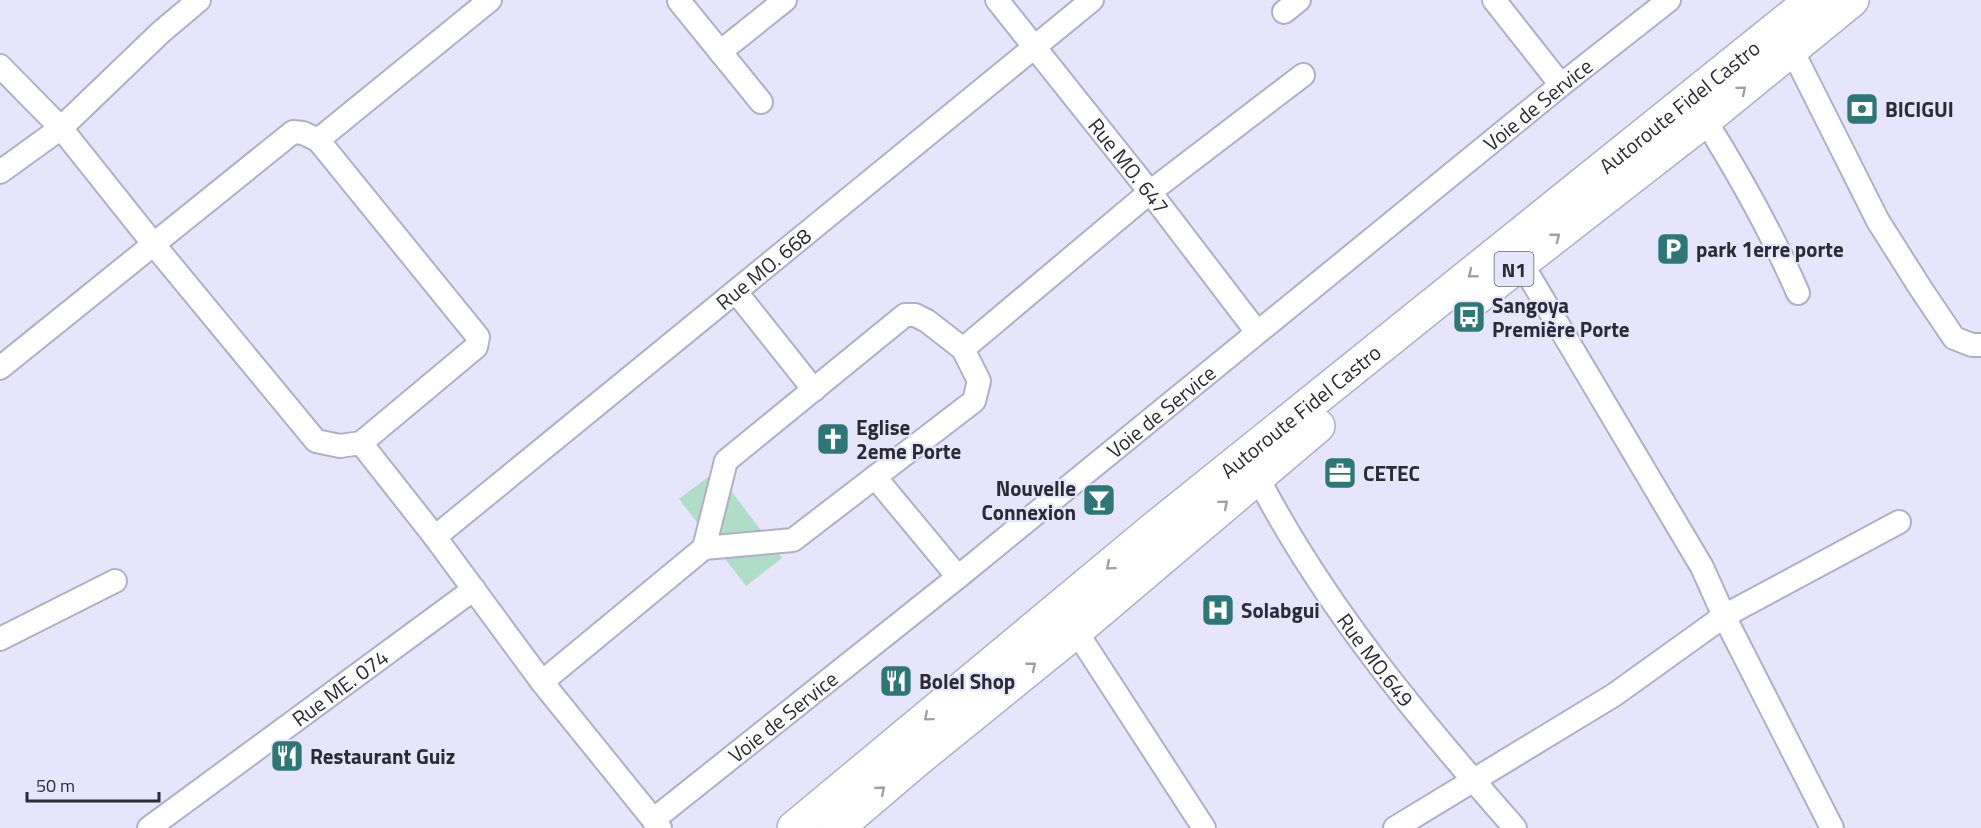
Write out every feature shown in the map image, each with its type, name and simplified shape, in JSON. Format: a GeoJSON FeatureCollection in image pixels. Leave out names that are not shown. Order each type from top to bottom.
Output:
{"type":"FeatureCollection","features":[{"type":"Feature","properties":{"kind":"highway","name":"Autoroute Fidel Castro"},"geometry":{"type":"LineString","coordinates":[[794,828],[1155,528],[1812,0]]}},
{"type":"Feature","properties":{"kind":"highway","name":"Autoroute Fidel Castro"},"geometry":{"type":"LineString","coordinates":[[841,826],[918,759],[1076,631],[1257,476],[1460,311],[1706,120],[1851,0]]}},
{"type":"Feature","properties":{"kind":"street"},"geometry":{"type":"LineString","coordinates":[[0,172],[61,128],[161,32],[199,0]]}},
{"type":"Feature","properties":{"kind":"street"},"geometry":{"type":"LineString","coordinates":[[318,140],[490,0]]}},
{"type":"Feature","properties":{"kind":"street"},"geometry":{"type":"LineString","coordinates":[[720,52],[784,0]]}},
{"type":"Feature","properties":{"kind":"street","name":"Rue MO. 647"},"geometry":{"type":"LineString","coordinates":[[997,0],[1150,192],[1257,332]]}},
{"type":"Feature","properties":{"kind":"street","name":"Rue MO. 668"},"geometry":{"type":"LineString","coordinates":[[435,537],[1092,0]]}},
{"type":"Feature","properties":{"kind":"street"},"geometry":{"type":"LineString","coordinates":[[1494,0],[1561,85]]}},
{"type":"Feature","properties":{"kind":"street","name":"Voie de Service"},"geometry":{"type":"LineString","coordinates":[[657,824],[1257,332],[1669,0]]}},
{"type":"Feature","properties":{"kind":"street"},"geometry":{"type":"LineString","coordinates":[[679,1],[761,102]]}},
{"type":"Feature","properties":{"kind":"street"},"geometry":{"type":"LineString","coordinates":[[1791,48],[1878,221],[1921,289],[1954,338],[1972,345],[1981,345]]}},
{"type":"Feature","properties":{"kind":"street"},"geometry":{"type":"LineString","coordinates":[[0,66],[61,128],[154,246],[316,441],[340,446],[361,443],[476,347],[478,337],[318,140],[303,133],[293,132],[154,246],[0,368]]}},
{"type":"Feature","properties":{"kind":"street"},"geometry":{"type":"LineString","coordinates":[[963,349],[1150,192],[1303,75]]}},
{"type":"Feature","properties":{"kind":"street"},"geometry":{"type":"LineString","coordinates":[[1706,120],[1760,213],[1798,293]]}},
{"type":"Feature","properties":{"kind":"street"},"geometry":{"type":"LineString","coordinates":[[1521,264],[1702,567],[1724,616],[1832,828]]}},
{"type":"Feature","properties":{"kind":"street"},"geometry":{"type":"LineString","coordinates":[[736,292],[814,390]]}},
{"type":"Feature","properties":{"kind":"street"},"geometry":{"type":"LineString","coordinates":[[542,682],[704,548],[793,540],[974,401],[979,381],[963,349],[927,321],[915,315],[905,315],[726,461],[704,548]]}},
{"type":"Feature","properties":{"kind":"street"},"geometry":{"type":"LineString","coordinates":[[361,443],[435,537],[542,682],[657,824]]}},
{"type":"Feature","properties":{"kind":"street","name":"Rue MO.649"},"geometry":{"type":"LineString","coordinates":[[1257,476],[1283,526],[1364,647],[1515,828]]}},
{"type":"Feature","properties":{"kind":"street"},"geometry":{"type":"LineString","coordinates":[[875,477],[958,577]]}},
{"type":"Feature","properties":{"kind":"street"},"geometry":{"type":"LineString","coordinates":[[1395,828],[1614,696],[1724,616],[1899,522]]}},
{"type":"Feature","properties":{"kind":"street"},"geometry":{"type":"LineString","coordinates":[[0,639],[115,581]]}},
{"type":"Feature","properties":{"kind":"street","name":"Rue ME. 074"},"geometry":{"type":"LineString","coordinates":[[148,828],[474,589]]}},
{"type":"Feature","properties":{"kind":"street"},"geometry":{"type":"LineString","coordinates":[[1076,631],[1204,828]]}},
{"type":"Feature","properties":{"kind":"green space"},"geometry":{"type":"Polygon","coordinates":[[[716,471],[782,558],[746,586],[679,499],[716,471]]]}},
{"type":"Feature","properties":{"kind":"place","name":"BICIGUI"},"geometry":{"type":"Point","coordinates":[1862,109]}},
{"type":"Feature","properties":{"kind":"place","name":"park 1erre porte"},"geometry":{"type":"Point","coordinates":[1673,249]}},
{"type":"Feature","properties":{"kind":"place","name":"Sangoya Première Porte"},"geometry":{"type":"Point","coordinates":[1469,317]}},
{"type":"Feature","properties":{"kind":"place","name":"Eglise 2eme Porte"},"geometry":{"type":"Point","coordinates":[833,439]}},
{"type":"Feature","properties":{"kind":"place","name":"CETEC"},"geometry":{"type":"Point","coordinates":[1340,473]}},
{"type":"Feature","properties":{"kind":"place","name":"Nouvelle Connexion"},"geometry":{"type":"Point","coordinates":[1099,500]}},
{"type":"Feature","properties":{"kind":"place","name":"Solabgui"},"geometry":{"type":"Point","coordinates":[1218,610]}},
{"type":"Feature","properties":{"kind":"place","name":"Bolel Shop"},"geometry":{"type":"Point","coordinates":[896,681]}},
{"type":"Feature","properties":{"kind":"place","name":"Restaurant Guiz"},"geometry":{"type":"Point","coordinates":[287,756]}}]}
